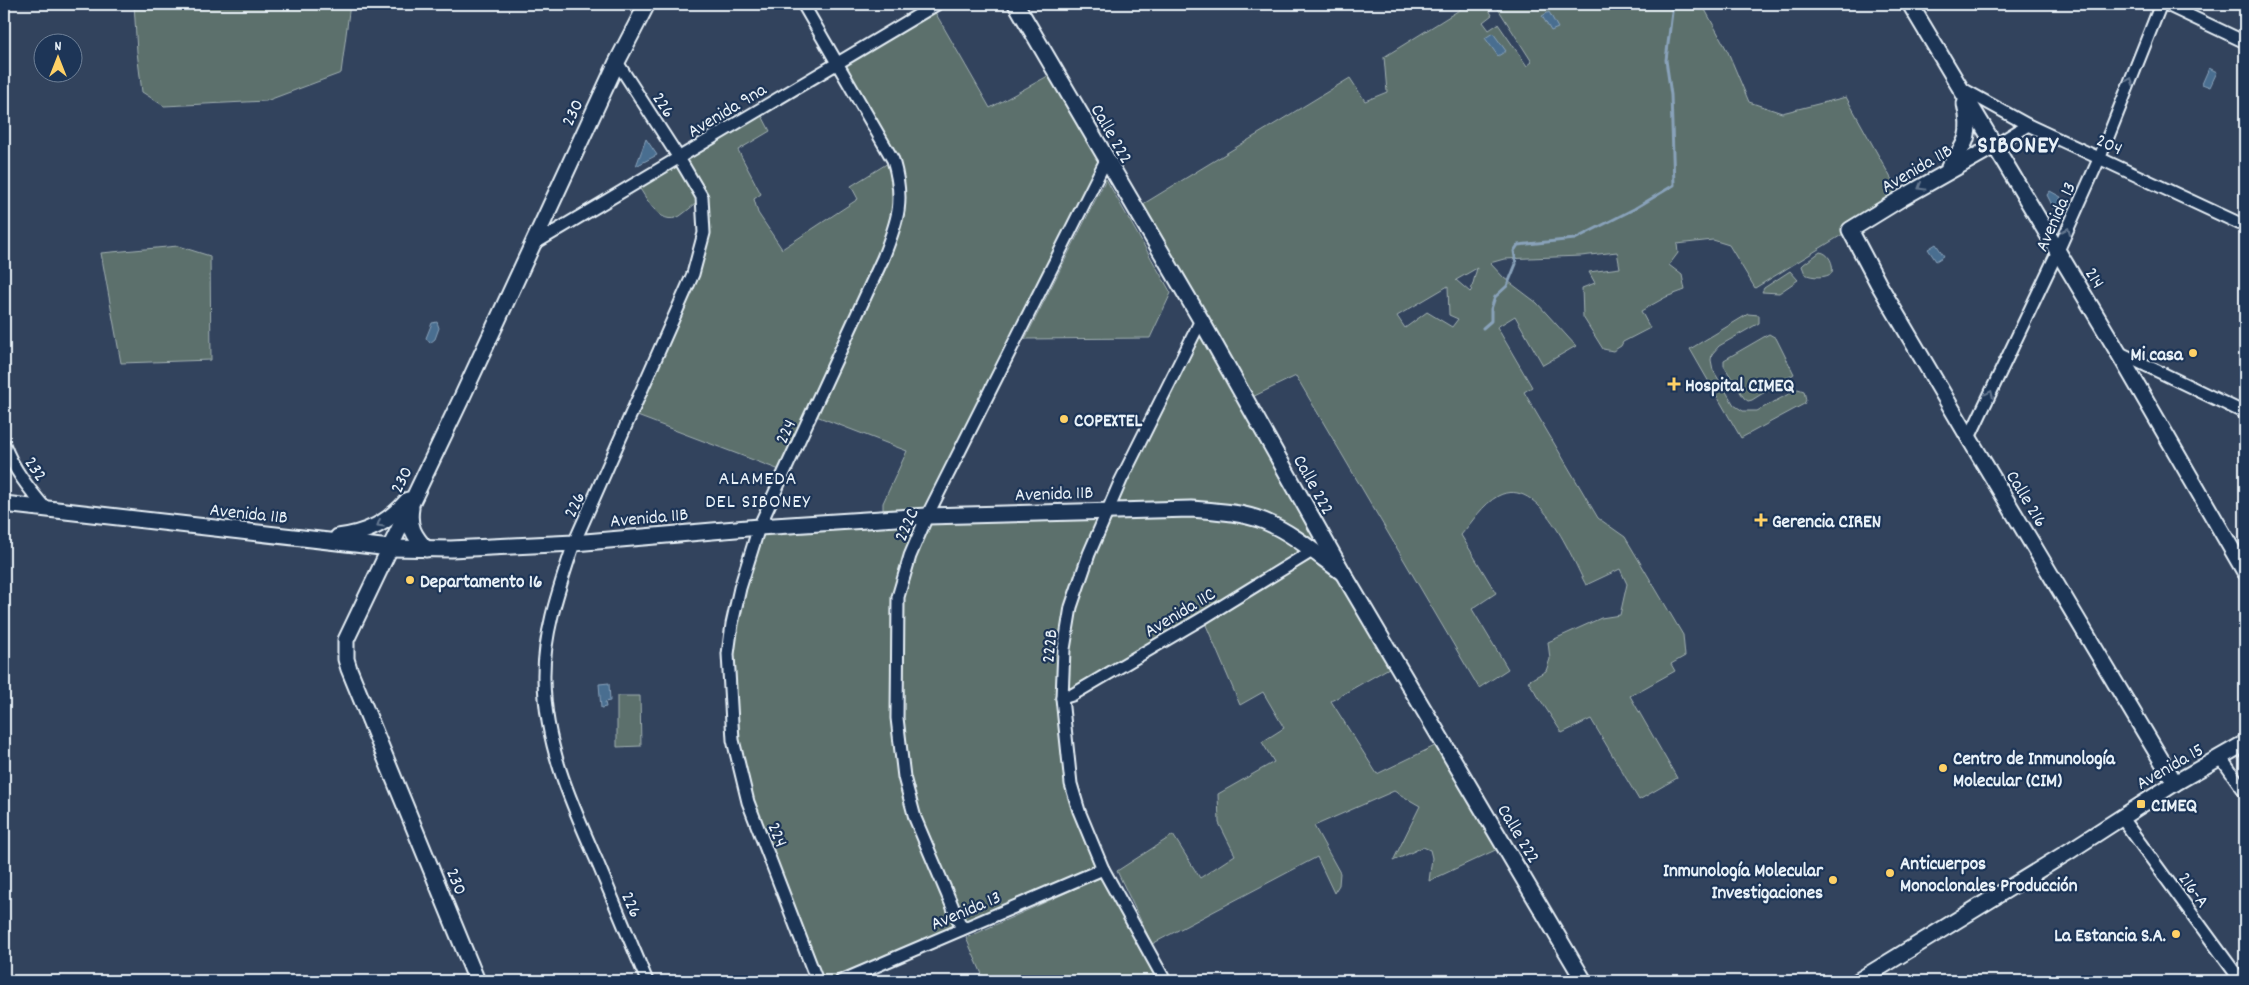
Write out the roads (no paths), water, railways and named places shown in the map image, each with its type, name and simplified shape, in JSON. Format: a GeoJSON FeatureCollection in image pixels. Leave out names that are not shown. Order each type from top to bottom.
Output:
{"type":"FeatureCollection","features":[{"type":"Feature","properties":{"kind":"street","name":"230"},"geometry":{"type":"LineString","coordinates":[[477,981],[346,659],[345,650],[348,636],[617,62],[647,4]]}},
{"type":"Feature","properties":{"kind":"street","name":"224"},"geometry":{"type":"LineString","coordinates":[[803,4],[893,160],[898,178],[898,217],[882,258],[759,527],[740,588],[728,654],[733,740],[748,802],[817,981]]}},
{"type":"Feature","properties":{"kind":"street","name":"Avenida 9na"},"geometry":{"type":"LineString","coordinates":[[532,245],[937,4]]}},
{"type":"Feature","properties":{"kind":"street","name":"Calle 222"},"geometry":{"type":"LineString","coordinates":[[1016,4],[1200,320],[1343,573],[1584,981]]}},
{"type":"Feature","properties":{"kind":"street","name":"214"},"geometry":{"type":"LineString","coordinates":[[1910,4],[2057,253],[2118,352],[2245,572]]}},
{"type":"Feature","properties":{"kind":"street","name":"Avenida 13"},"geometry":{"type":"LineString","coordinates":[[1970,438],[2100,157],[2161,4]]}},
{"type":"Feature","properties":{"kind":"street"},"geometry":{"type":"LineString","coordinates":[[2165,4],[2245,42]]}},
{"type":"Feature","properties":{"kind":"street","name":"226"},"geometry":{"type":"LineString","coordinates":[[617,62],[679,158],[702,198],[704,233],[693,274],[574,543],[559,589],[547,647],[544,677],[549,732],[562,783],[647,981]]}},
{"type":"Feature","properties":{"kind":"street","name":"204"},"geometry":{"type":"LineString","coordinates":[[1961,88],[2028,124],[2245,226]]}},
{"type":"Feature","properties":{"kind":"street"},"geometry":{"type":"LineString","coordinates":[[1946,172],[1964,147],[1970,131],[1961,88]]}},
{"type":"Feature","properties":{"kind":"street","name":"Avenida 11B"},"geometry":{"type":"LineString","coordinates":[[1850,230],[1946,172],[1994,146],[2028,124]]}},
{"type":"Feature","properties":{"kind":"street","name":"222C"},"geometry":{"type":"LineString","coordinates":[[962,930],[914,818],[904,777],[897,718],[898,597],[910,556],[927,516],[1106,160]]}},
{"type":"Feature","properties":{"kind":"street","name":"Calle 216"},"geometry":{"type":"LineString","coordinates":[[1850,230],[1878,283],[2175,783]]}},
{"type":"Feature","properties":{"kind":"street","name":"222B"},"geometry":{"type":"LineString","coordinates":[[1165,981],[1103,868],[1079,811],[1072,784],[1062,698],[1064,649],[1071,607],[1079,579],[1121,480],[1200,320]]}},
{"type":"Feature","properties":{"kind":"street"},"geometry":{"type":"LineString","coordinates":[[2118,352],[2245,413]]}},
{"type":"Feature","properties":{"kind":"street","name":"232"},"geometry":{"type":"LineString","coordinates":[[4,444],[9,457],[25,482],[46,509]]}},
{"type":"Feature","properties":{"kind":"street"},"geometry":{"type":"LineString","coordinates":[[318,540],[361,533],[385,522],[408,501],[424,476]]}},
{"type":"Feature","properties":{"kind":"street"},"geometry":{"type":"LineString","coordinates":[[413,498],[411,529],[426,549]]}},
{"type":"Feature","properties":{"kind":"street","name":"Avenida 11B"},"geometry":{"type":"LineString","coordinates":[[4,504],[390,548],[426,549],[574,543],[759,527],[927,516],[1191,509],[1228,512],[1264,521],[1288,534],[1343,573]]}},
{"type":"Feature","properties":{"kind":"street","name":"Avenida 11C"},"geometry":{"type":"LineString","coordinates":[[1062,698],[1072,695],[1312,551]]}},
{"type":"Feature","properties":{"kind":"street","name":"Avenida 15"},"geometry":{"type":"LineString","coordinates":[[1858,981],[2175,783],[2245,743]]}},
{"type":"Feature","properties":{"kind":"street"},"geometry":{"type":"LineString","coordinates":[[2221,758],[2245,792]]}},
{"type":"Feature","properties":{"kind":"street","name":"216-A"},"geometry":{"type":"LineString","coordinates":[[2121,817],[2241,981]]}},
{"type":"Feature","properties":{"kind":"street","name":"Avenida 13"},"geometry":{"type":"LineString","coordinates":[[841,981],[1103,868]]}},
{"type":"Feature","properties":{"kind":"water"},"geometry":{"type":"Polygon","coordinates":[[[1549,12],[1558,28],[1551,31],[1542,16],[1549,12]]]}},
{"type":"Feature","properties":{"kind":"water"},"geometry":{"type":"Polygon","coordinates":[[[1493,33],[1506,51],[1498,56],[1485,38],[1493,33]]]}},
{"type":"Feature","properties":{"kind":"water"},"geometry":{"type":"Polygon","coordinates":[[[2209,68],[2217,72],[2210,87],[2202,84],[2209,68]]]}},
{"type":"Feature","properties":{"kind":"water"},"geometry":{"type":"Polygon","coordinates":[[[646,139],[657,155],[636,166],[646,139]]]}},
{"type":"Feature","properties":{"kind":"water"},"geometry":{"type":"Polygon","coordinates":[[[2050,191],[2061,197],[2055,211],[2047,195],[2050,191]]]}},
{"type":"Feature","properties":{"kind":"water"},"geometry":{"type":"Polygon","coordinates":[[[1936,244],[1944,256],[1936,261],[1928,249],[1936,244]]]}},
{"type":"Feature","properties":{"kind":"water"},"geometry":{"type":"Polygon","coordinates":[[[437,322],[439,328],[435,339],[430,343],[426,338],[432,323],[437,322]]]}},
{"type":"Feature","properties":{"kind":"water"},"geometry":{"type":"Polygon","coordinates":[[[609,683],[610,701],[605,702],[606,707],[601,708],[599,684],[609,683]]]}},
{"type":"Feature","properties":{"kind":"waterway"},"geometry":{"type":"LineString","coordinates":[[1483,328],[1491,321],[1491,309],[1495,297],[1507,286],[1516,264],[1514,251],[1518,245],[1575,239],[1634,209],[1674,185],[1671,95],[1666,60],[1673,4]]}},
{"type":"Feature","properties":{"kind":"place","name":"Mi casa"},"geometry":{"type":"Point","coordinates":[2193,353]}},
{"type":"Feature","properties":{"kind":"place","name":"Hospital CIMEQ"},"geometry":{"type":"Point","coordinates":[1674,384]}},
{"type":"Feature","properties":{"kind":"place","name":"COPEXTEL"},"geometry":{"type":"Point","coordinates":[1064,419]}},
{"type":"Feature","properties":{"kind":"place","name":"Gerencia CIREN"},"geometry":{"type":"Point","coordinates":[1761,520]}},
{"type":"Feature","properties":{"kind":"place","name":"Departamento 16"},"geometry":{"type":"Point","coordinates":[410,580]}},
{"type":"Feature","properties":{"kind":"place","name":"Centro de Inmunología Molecular (CIM)"},"geometry":{"type":"Point","coordinates":[1943,768]}},
{"type":"Feature","properties":{"kind":"place","name":"CIMEQ"},"geometry":{"type":"Point","coordinates":[2141,804]}},
{"type":"Feature","properties":{"kind":"place","name":"Anticuerpos Monoclonales Producción"},"geometry":{"type":"Point","coordinates":[1890,873]}},
{"type":"Feature","properties":{"kind":"place","name":"Inmunología Molecular Investigaciones"},"geometry":{"type":"Point","coordinates":[1833,880]}},
{"type":"Feature","properties":{"kind":"place","name":"La Estancia S.A."},"geometry":{"type":"Point","coordinates":[2176,934]}},
{"type":"Feature","properties":{"kind":"district","name":"SIBONEY"},"geometry":{"type":"Point","coordinates":[2018,144]}},
{"type":"Feature","properties":{"kind":"district","name":"ALAMEDA DEL SIBONEY"},"geometry":{"type":"Point","coordinates":[758,488]}}]}
